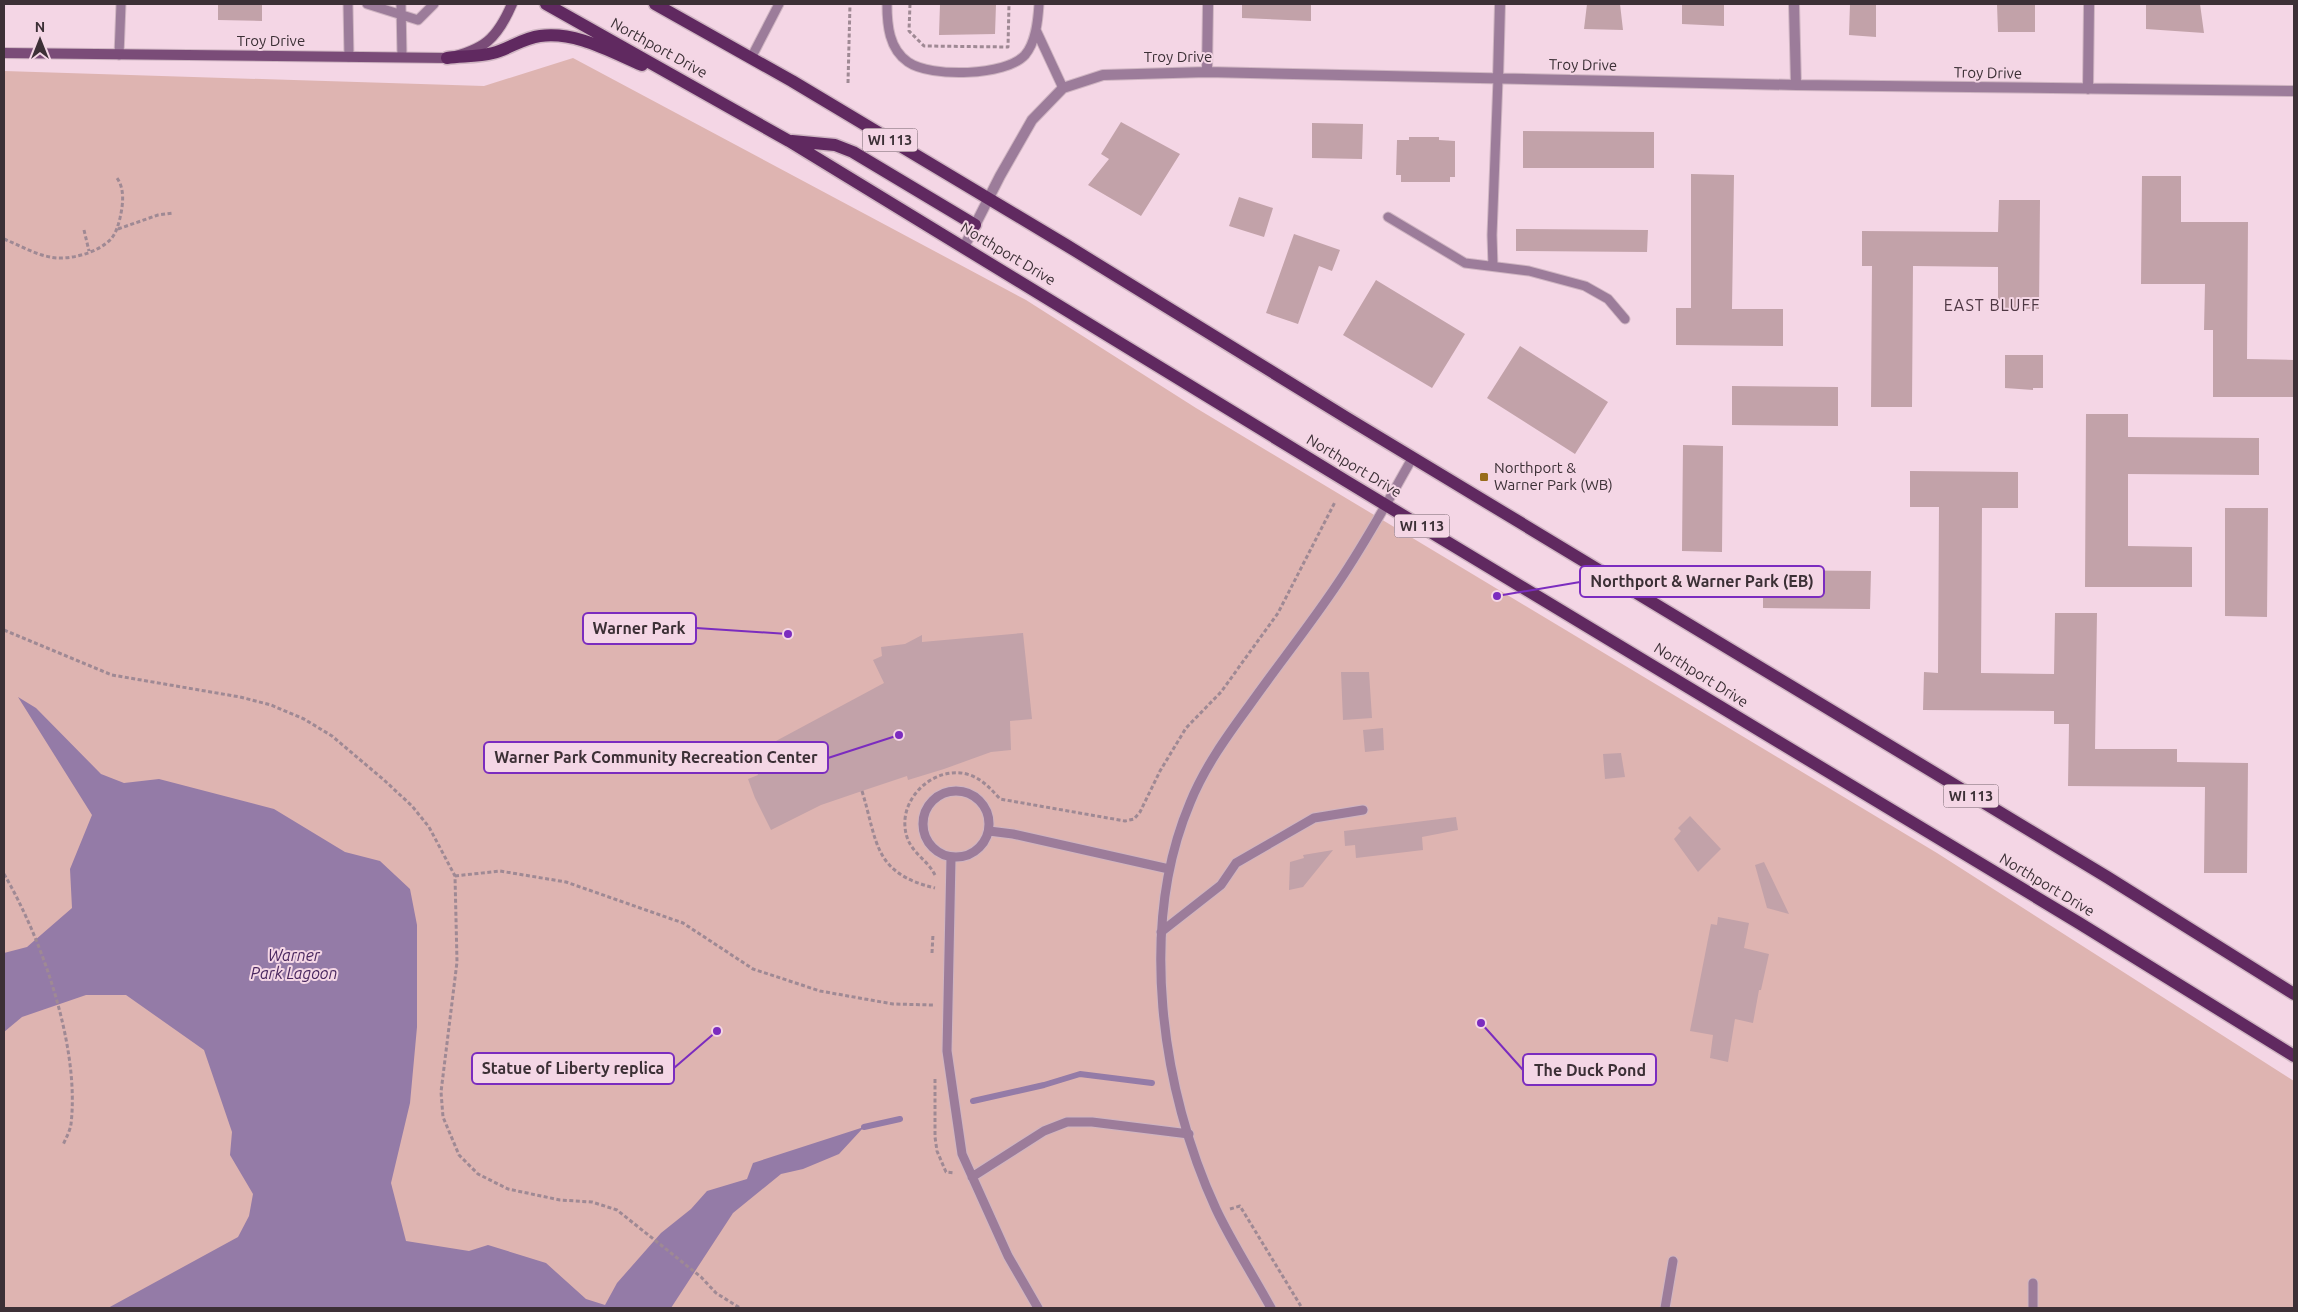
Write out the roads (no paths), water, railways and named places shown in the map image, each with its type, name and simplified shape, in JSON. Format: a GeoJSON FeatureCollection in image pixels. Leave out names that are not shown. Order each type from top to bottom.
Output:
{"type":"FeatureCollection","features":[{"type":"Feature","properties":{"kind":"main road","name":"Northport Drive"},"geometry":{"type":"LineString","coordinates":[[546,4],[713,96],[789,141],[2080,923],[2294,1056]]}},
{"type":"Feature","properties":{"kind":"main road","name":"WI 113"},"geometry":{"type":"LineString","coordinates":[[664,6],[988,199],[2107,877],[2294,994]]}},
{"type":"Feature","properties":{"kind":"main road"},"geometry":{"type":"LineString","coordinates":[[446,58],[492,53],[539,36],[563,36],[592,44],[713,96]]}},
{"type":"Feature","properties":{"kind":"main road"},"geometry":{"type":"LineString","coordinates":[[789,141],[835,145],[853,152],[975,225]]}},
{"type":"Feature","properties":{"kind":"street","name":"Troy Drive"},"geometry":{"type":"LineString","coordinates":[[4,53],[446,58],[469,53],[488,42],[499,30],[512,4]]}},
{"type":"Feature","properties":{"kind":"street"},"geometry":{"type":"LineString","coordinates":[[1207,72],[1208,4]]}},
{"type":"Feature","properties":{"kind":"street"},"geometry":{"type":"LineString","coordinates":[[1498,79],[1500,4]]}},
{"type":"Feature","properties":{"kind":"street"},"geometry":{"type":"LineString","coordinates":[[1794,4],[1796,85]]}},
{"type":"Feature","properties":{"kind":"street"},"geometry":{"type":"LineString","coordinates":[[2088,89],[2089,4]]}},
{"type":"Feature","properties":{"kind":"street","name":"Troy Drive"},"geometry":{"type":"LineString","coordinates":[[964,247],[1032,120],[1062,88],[1103,75],[1207,72],[1796,85],[2294,91]]}},
{"type":"Feature","properties":{"kind":"lane"},"geometry":{"type":"LineString","coordinates":[[119,55],[121,4]]}},
{"type":"Feature","properties":{"kind":"lane"},"geometry":{"type":"LineString","coordinates":[[348,4],[349,57]]}},
{"type":"Feature","properties":{"kind":"lane"},"geometry":{"type":"LineString","coordinates":[[371,4],[418,20],[434,4]]}},
{"type":"Feature","properties":{"kind":"lane"},"geometry":{"type":"LineString","coordinates":[[401,4],[402,57]]}},
{"type":"Feature","properties":{"kind":"lane"},"geometry":{"type":"LineString","coordinates":[[751,58],[779,4]]}},
{"type":"Feature","properties":{"kind":"lane"},"geometry":{"type":"LineString","coordinates":[[887,4],[887,28],[898,50],[908,62],[920,68],[962,72],[1002,68],[1025,55],[1036,30],[1039,4]]}},
{"type":"Feature","properties":{"kind":"lane"},"geometry":{"type":"LineString","coordinates":[[1036,30],[1062,88]]}},
{"type":"Feature","properties":{"kind":"lane"},"geometry":{"type":"LineString","coordinates":[[1493,266],[1492,235],[1498,79]]}},
{"type":"Feature","properties":{"kind":"lane"},"geometry":{"type":"LineString","coordinates":[[1388,217],[1465,263],[1546,275],[1585,286],[1608,299],[1624,319]]}},
{"type":"Feature","properties":{"kind":"lane"},"geometry":{"type":"LineString","coordinates":[[1271,1308],[1218,1213],[1189,1134],[1172,1080],[1163,1007],[1161,932],[1169,869],[1176,839],[1200,781],[1227,737],[1338,584],[1414,457]]}},
{"type":"Feature","properties":{"kind":"lane"},"geometry":{"type":"LineString","coordinates":[[958,791],[974,796],[986,808],[990,820],[989,831],[982,846],[975,852],[968,856],[951,858],[940,854],[931,847],[925,837],[922,826],[928,804],[937,796],[947,792],[958,791]]}},
{"type":"Feature","properties":{"kind":"lane"},"geometry":{"type":"LineString","coordinates":[[1161,932],[1221,885],[1236,863],[1314,818],[1363,810]]}},
{"type":"Feature","properties":{"kind":"lane"},"geometry":{"type":"LineString","coordinates":[[989,831],[1013,834],[1169,869]]}},
{"type":"Feature","properties":{"kind":"lane"},"geometry":{"type":"LineString","coordinates":[[951,858],[947,1050],[962,1154],[1008,1256],[1038,1308]]}},
{"type":"Feature","properties":{"kind":"lane"},"geometry":{"type":"LineString","coordinates":[[972,1177],[1044,1130],[1067,1122],[1092,1122],[1189,1134]]}},
{"type":"Feature","properties":{"kind":"lane"},"geometry":{"type":"LineString","coordinates":[[1666,1308],[1672,1261]]}},
{"type":"Feature","properties":{"kind":"lane"},"geometry":{"type":"LineString","coordinates":[[2033,1283],[2033,1308]]}},
{"type":"Feature","properties":{"kind":"water","name":"Warner Park Lagoon"},"geometry":{"type":"Polygon","coordinates":[[[18,697],[36,708],[101,774],[124,783],[159,779],[274,809],[345,852],[380,861],[410,889],[417,925],[417,1027],[410,1103],[391,1183],[406,1241],[469,1251],[488,1245],[546,1263],[586,1299],[605,1305],[617,1283],[661,1233],[691,1209],[707,1191],[747,1179],[753,1163],[864,1127],[839,1154],[803,1169],[781,1174],[733,1213],[671,1308],[108,1308],[238,1237],[249,1216],[253,1194],[230,1155],[232,1132],[204,1050],[126,995],[86,995],[22,1017],[4,1032],[4,953],[27,947],[72,908],[70,869],[92,815],[18,697]]]}},
{"type":"Feature","properties":{"kind":"waterway"},"geometry":{"type":"LineString","coordinates":[[973,1101],[1044,1085],[1080,1074],[1152,1083]]}},
{"type":"Feature","properties":{"kind":"waterway"},"geometry":{"type":"LineString","coordinates":[[864,1127],[900,1119]]}},
{"type":"Feature","properties":{"kind":"place","name":"Northport & Warner Park (WB)"},"geometry":{"type":"Point","coordinates":[1484,477]}},
{"type":"Feature","properties":{"kind":"place","name":"Northport & Warner Park (EB)"},"geometry":{"type":"Point","coordinates":[1497,596]}},
{"type":"Feature","properties":{"kind":"place","name":"Warner Park"},"geometry":{"type":"Point","coordinates":[788,634]}},
{"type":"Feature","properties":{"kind":"place","name":"Warner Park Community Recreation Center"},"geometry":{"type":"Point","coordinates":[899,735]}},
{"type":"Feature","properties":{"kind":"place","name":"The Duck Pond"},"geometry":{"type":"Point","coordinates":[1481,1023]}},
{"type":"Feature","properties":{"kind":"place","name":"Statue of Liberty replica"},"geometry":{"type":"Point","coordinates":[717,1031]}},
{"type":"Feature","properties":{"kind":"district","name":"EAST BLUFF"},"geometry":{"type":"Point","coordinates":[1992,305]}}]}
